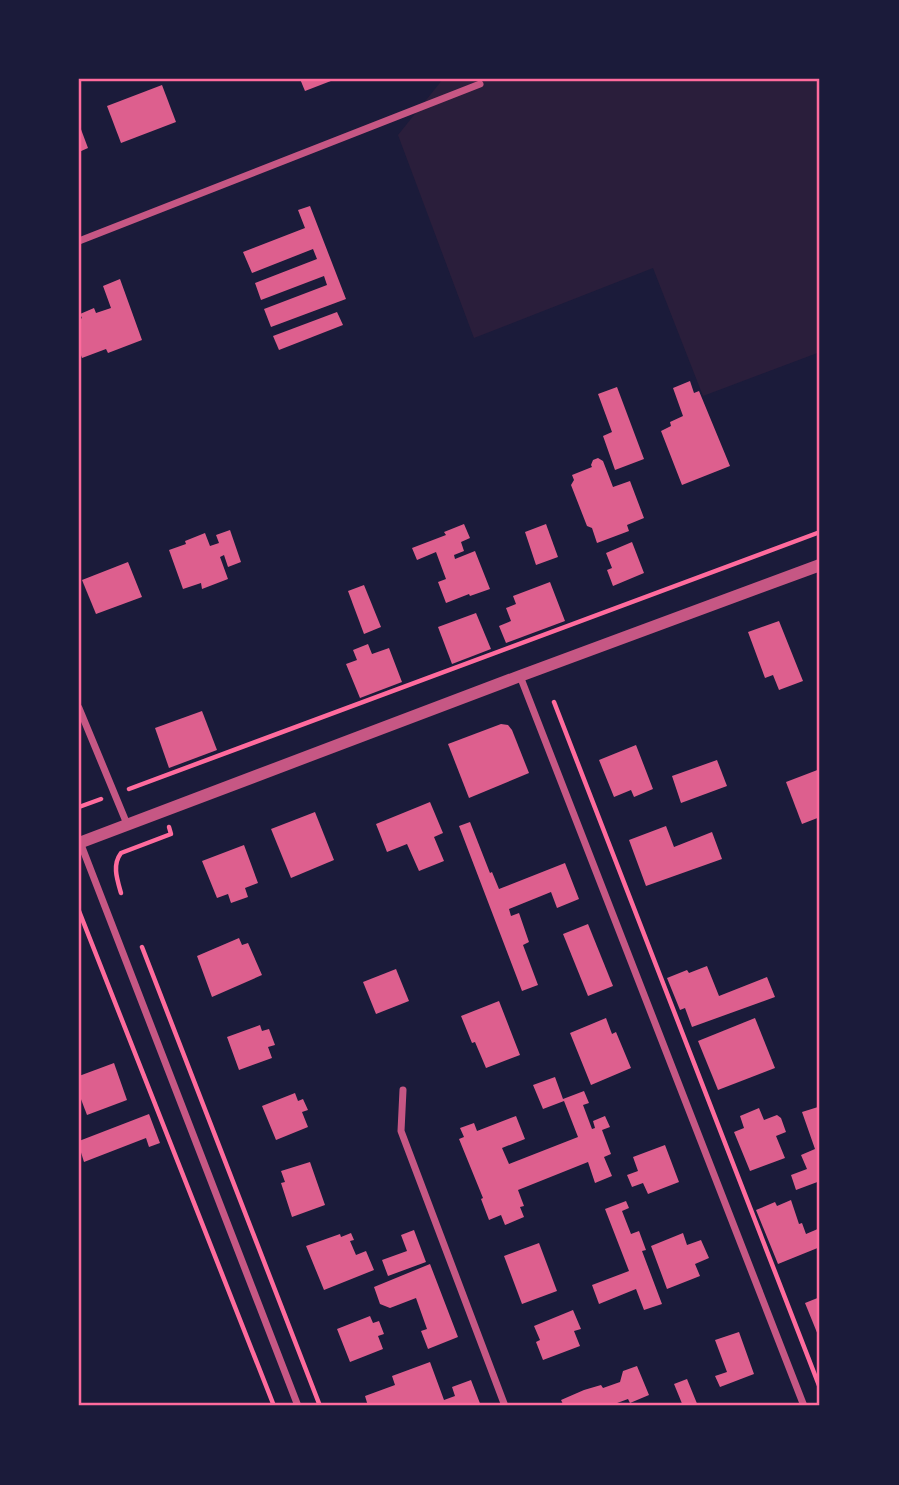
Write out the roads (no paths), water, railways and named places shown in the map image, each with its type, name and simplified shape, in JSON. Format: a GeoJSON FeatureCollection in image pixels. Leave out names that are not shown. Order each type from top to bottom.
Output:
{"type":"FeatureCollection","features":[{"type":"Feature","properties":{"kind":"street"},"geometry":{"type":"LineString","coordinates":[[79,240],[480,83]]}},
{"type":"Feature","properties":{"kind":"street"},"geometry":{"type":"LineString","coordinates":[[298,1406],[80,843],[820,565]]}},
{"type":"Feature","properties":{"kind":"street"},"geometry":{"type":"LineString","coordinates":[[520,676],[804,1406]]}},
{"type":"Feature","properties":{"kind":"street"},"geometry":{"type":"LineString","coordinates":[[79,708],[127,824]]}},
{"type":"Feature","properties":{"kind":"street"},"geometry":{"type":"LineString","coordinates":[[403,1090],[401,1131],[505,1406]]}}]}
